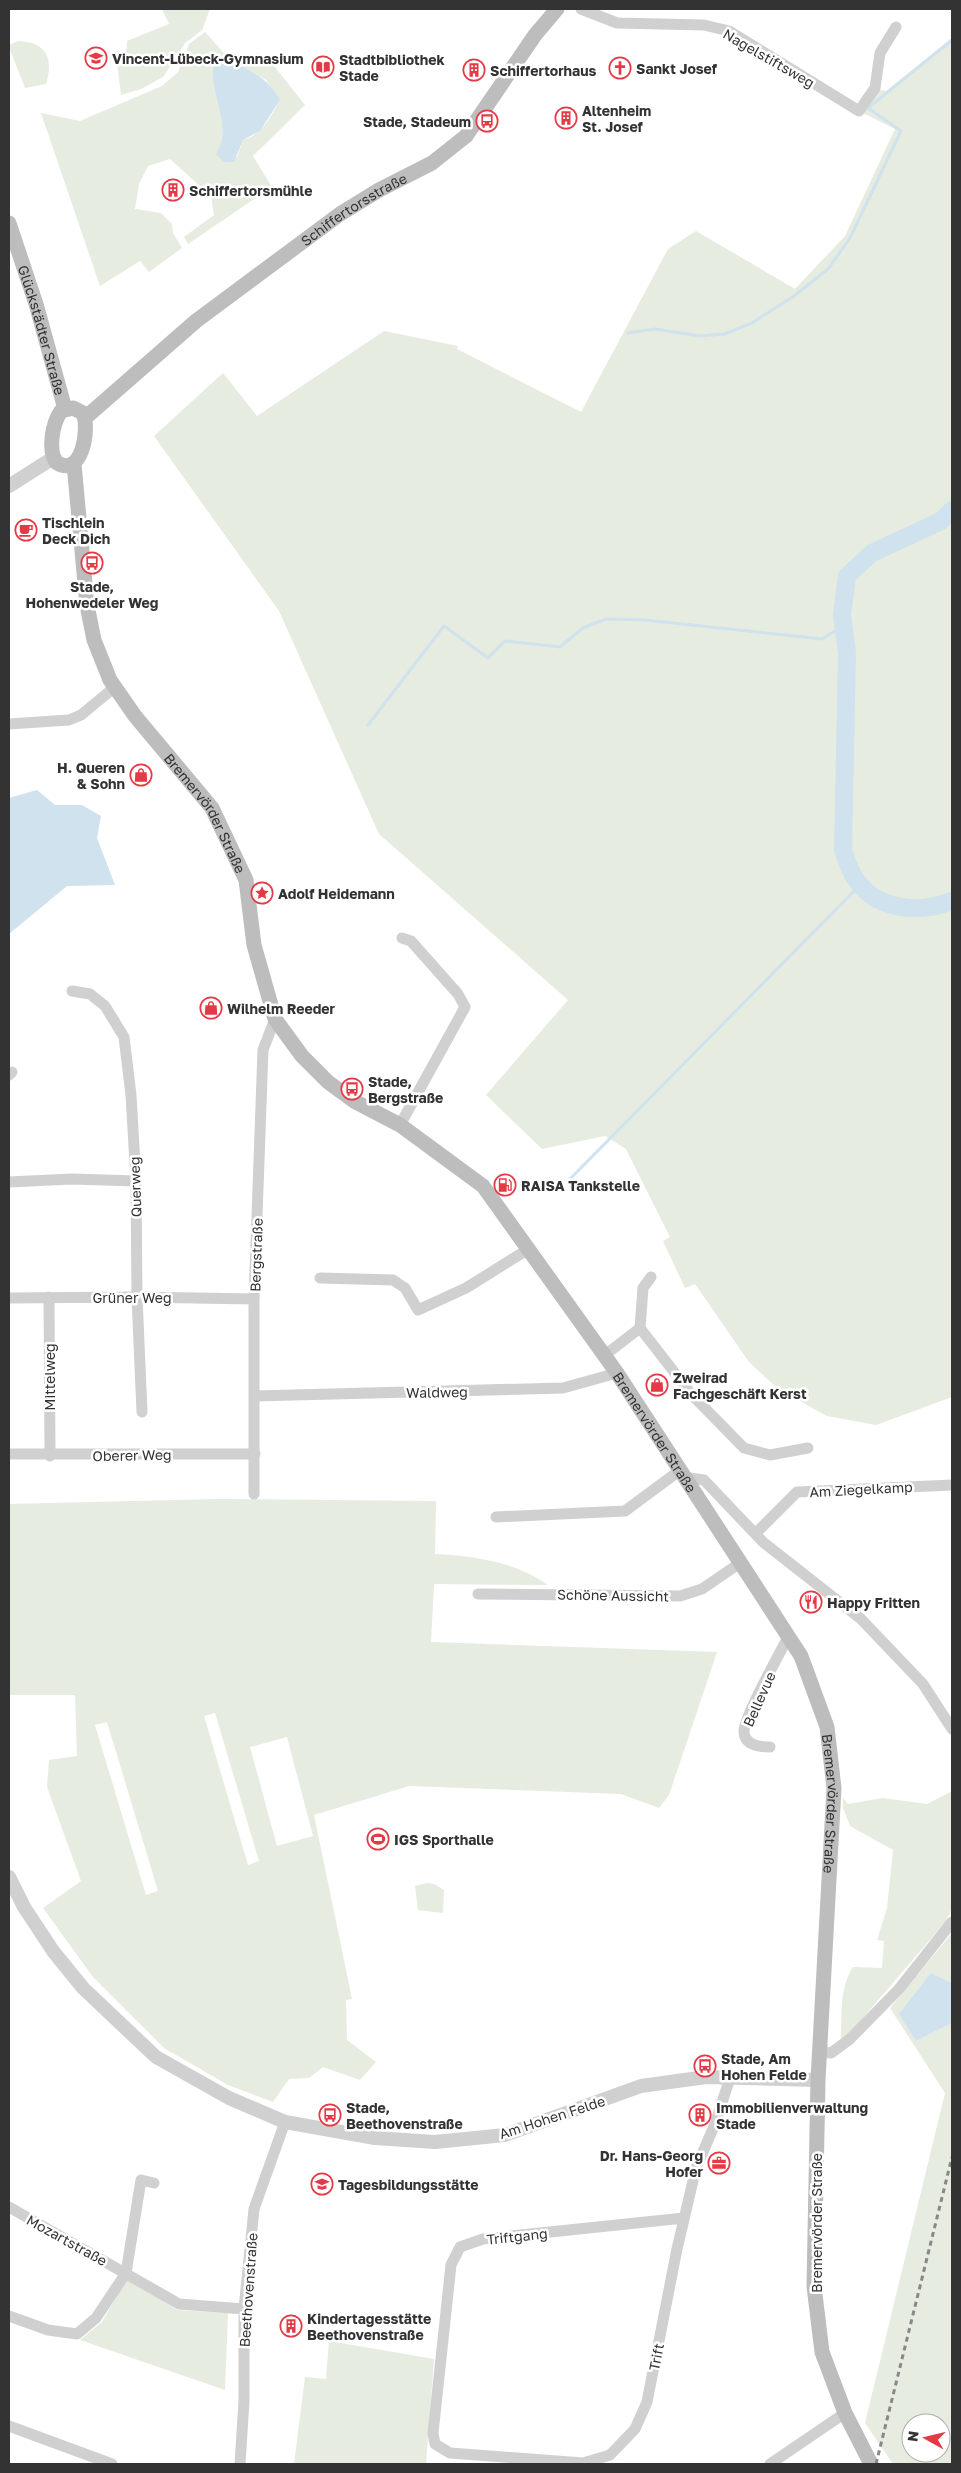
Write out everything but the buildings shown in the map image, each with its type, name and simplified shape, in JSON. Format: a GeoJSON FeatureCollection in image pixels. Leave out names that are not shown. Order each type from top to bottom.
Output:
{"type":"FeatureCollection","features":[{"type":"Feature","properties":{"kind":"main road","name":"Schiffertorsstraße"},"geometry":{"type":"LineString","coordinates":[[76,412],[122,385],[196,321],[340,214],[379,190],[432,163],[460,141],[535,35],[557,9]]}},
{"type":"Feature","properties":{"kind":"main road","name":"Glückstädter Straße"},"geometry":{"type":"LineString","coordinates":[[9,223],[36,304],[76,412]]}},
{"type":"Feature","properties":{"kind":"main road"},"geometry":{"type":"LineString","coordinates":[[78,520],[82,497],[81,479],[90,431],[95,420],[113,402],[122,385]]}},
{"type":"Feature","properties":{"kind":"main road","name":"Bremervörder Straße"},"geometry":{"type":"LineString","coordinates":[[76,412],[60,411],[56,421],[52,447],[62,462],[78,520],[87,605],[94,640],[115,687],[135,716],[212,808],[246,880],[254,945],[275,1019],[302,1056],[328,1082],[354,1101],[400,1125],[483,1186],[527,1250],[605,1355],[801,1656],[827,1727],[834,1788],[825,2052],[818,2080],[814,2286],[822,2352],[845,2413],[869,2461]]}},
{"type":"Feature","properties":{"kind":"main road"},"geometry":{"type":"LineString","coordinates":[[62,462],[82,451],[76,412]]}},
{"type":"Feature","properties":{"kind":"street","name":"Nagelstiftsweg"},"geometry":{"type":"LineString","coordinates":[[581,9],[616,22],[704,25],[729,31],[859,111],[875,88],[880,53],[896,27]]}},
{"type":"Feature","properties":{"kind":"street"},"geometry":{"type":"LineString","coordinates":[[9,486],[62,462]]}},
{"type":"Feature","properties":{"kind":"street"},"geometry":{"type":"LineString","coordinates":[[9,724],[69,720],[81,715],[115,687]]}},
{"type":"Feature","properties":{"kind":"street"},"geometry":{"type":"LineString","coordinates":[[400,1125],[465,1007],[458,994],[411,941],[402,938]]}},
{"type":"Feature","properties":{"kind":"street","name":"Querweg"},"geometry":{"type":"LineString","coordinates":[[72,991],[90,994],[105,1006],[124,1037],[136,1181],[137,1296],[142,1412]]}},
{"type":"Feature","properties":{"kind":"street","name":"Bergstraße"},"geometry":{"type":"LineString","coordinates":[[254,1494],[254,1299],[263,1050],[275,1019]]}},
{"type":"Feature","properties":{"kind":"street"},"geometry":{"type":"LineString","coordinates":[[9,1182],[72,1179],[136,1181]]}},
{"type":"Feature","properties":{"kind":"street"},"geometry":{"type":"LineString","coordinates":[[320,1278],[393,1280],[405,1288],[418,1310],[466,1288],[527,1250]]}},
{"type":"Feature","properties":{"kind":"street"},"geometry":{"type":"LineString","coordinates":[[651,1277],[643,1288],[640,1328],[692,1395],[744,1448],[770,1455],[808,1448]]}},
{"type":"Feature","properties":{"kind":"street","name":"Grüner Weg"},"geometry":{"type":"LineString","coordinates":[[9,1298],[137,1296],[254,1299]]}},
{"type":"Feature","properties":{"kind":"street","name":"Mittelweg"},"geometry":{"type":"LineString","coordinates":[[49,1297],[50,1456]]}},
{"type":"Feature","properties":{"kind":"street"},"geometry":{"type":"LineString","coordinates":[[605,1355],[640,1328]]}},
{"type":"Feature","properties":{"kind":"street","name":"Waldweg"},"geometry":{"type":"LineString","coordinates":[[255,1396],[563,1388],[617,1373]]}},
{"type":"Feature","properties":{"kind":"street","name":"Oberer Weg"},"geometry":{"type":"LineString","coordinates":[[9,1454],[50,1456],[255,1454]]}},
{"type":"Feature","properties":{"kind":"street"},"geometry":{"type":"LineString","coordinates":[[496,1517],[624,1511],[681,1474],[704,1480],[763,1542],[861,1619],[923,1684],[952,1729]]}},
{"type":"Feature","properties":{"kind":"street","name":"Am Ziegelkamp"},"geometry":{"type":"LineString","coordinates":[[756,1533],[797,1492],[952,1485]]}},
{"type":"Feature","properties":{"kind":"street","name":"Schöne Aussicht"},"geometry":{"type":"LineString","coordinates":[[478,1594],[680,1596],[702,1589],[740,1563]]}},
{"type":"Feature","properties":{"kind":"street","name":"Bellevue"},"geometry":{"type":"LineString","coordinates":[[770,1747],[756,1746],[747,1740],[744,1731],[749,1714],[788,1637]]}},
{"type":"Feature","properties":{"kind":"street","name":"Am Hohen Felde"},"geometry":{"type":"LineString","coordinates":[[9,1877],[24,1907],[53,1951],[83,1988],[156,2057],[229,2098],[285,2122],[375,2138],[435,2142],[504,2135],[641,2086],[706,2077],[818,2080]]}},
{"type":"Feature","properties":{"kind":"street"},"geometry":{"type":"LineString","coordinates":[[825,2052],[850,2039],[899,1988],[952,1922]]}},
{"type":"Feature","properties":{"kind":"street","name":"Trift"},"geometry":{"type":"LineString","coordinates":[[435,2444],[450,2453],[583,2463],[610,2456],[635,2429],[647,2402],[696,2168],[715,2124],[730,2078]]}},
{"type":"Feature","properties":{"kind":"street","name":"Beethovenstraße"},"geometry":{"type":"LineString","coordinates":[[240,2464],[244,2400],[244,2309],[254,2209],[285,2122]]}},
{"type":"Feature","properties":{"kind":"street","name":"Mozartstraße"},"geometry":{"type":"LineString","coordinates":[[126,2273],[140,2180],[154,2183]]}},
{"type":"Feature","properties":{"kind":"street","name":"Mozartstraße"},"geometry":{"type":"LineString","coordinates":[[9,2207],[179,2304],[244,2309]]}},
{"type":"Feature","properties":{"kind":"street","name":"Triftgang"},"geometry":{"type":"LineString","coordinates":[[435,2444],[433,2433],[451,2265],[460,2247],[483,2239],[684,2218]]}},
{"type":"Feature","properties":{"kind":"street"},"geometry":{"type":"LineString","coordinates":[[9,2316],[48,2330],[77,2334],[96,2318],[126,2273]]}},
{"type":"Feature","properties":{"kind":"street"},"geometry":{"type":"LineString","coordinates":[[770,2464],[845,2413]]}},
{"type":"Feature","properties":{"kind":"street"},"geometry":{"type":"LineString","coordinates":[[9,2426],[112,2464]]}},
{"type":"Feature","properties":{"kind":"shaded area"},"geometry":{"type":"Polygon","coordinates":[[[162,9],[210,9],[202,30],[185,43],[163,77],[141,89],[121,95],[117,63],[125,54],[127,41],[169,24],[162,9]]]}},
{"type":"Feature","properties":{"kind":"shaded area"},"geometry":{"type":"Polygon","coordinates":[[[205,32],[224,53],[245,60],[257,53],[267,57],[305,105],[253,156],[272,187],[188,244],[184,237],[214,215],[211,196],[170,159],[148,166],[139,184],[135,209],[161,213],[172,224],[173,233],[182,248],[149,272],[140,261],[100,286],[41,113],[80,121],[162,86],[178,72],[189,44],[205,32]],[[217,59],[215,61],[215,85],[222,129],[218,152],[237,157],[243,140],[250,138],[261,129],[280,100],[266,80],[254,73],[217,59]]]}},
{"type":"Feature","properties":{"kind":"shaded area"},"geometry":{"type":"Polygon","coordinates":[[[952,38],[952,504],[940,515],[882,548],[941,521],[952,512],[952,1397],[876,1425],[827,1416],[778,1389],[749,1362],[695,1284],[685,1288],[663,1241],[670,1237],[626,1149],[605,1136],[542,1149],[486,1095],[568,1000],[379,834],[279,611],[154,436],[223,373],[257,416],[384,331],[458,346],[457,349],[581,412],[668,249],[696,231],[795,289],[845,236],[895,129],[859,111],[875,88],[886,91],[952,38]]]}},
{"type":"Feature","properties":{"kind":"shaded area"},"geometry":{"type":"Polygon","coordinates":[[[18,41],[35,44],[46,53],[49,66],[46,84],[25,88],[9,47],[9,45],[18,41]]]}},
{"type":"Feature","properties":{"kind":"shaded area"},"geometry":{"type":"Polygon","coordinates":[[[216,1499],[436,1501],[435,1554],[465,1556],[494,1562],[522,1571],[548,1585],[434,1584],[431,1642],[717,1652],[669,1795],[659,1808],[621,1794],[409,1786],[314,1815],[352,1999],[346,2000],[347,2040],[376,2062],[360,2080],[323,2067],[309,2078],[289,2079],[273,2102],[228,2085],[164,2048],[93,1977],[43,1908],[81,1881],[47,1787],[49,1760],[77,1756],[75,1695],[9,1695],[9,1504],[216,1499]],[[215,1713],[204,1716],[248,1865],[259,1861],[215,1713]],[[107,1722],[95,1725],[146,1895],[158,1891],[107,1722]],[[287,1737],[250,1747],[277,1846],[313,1836],[287,1737]]]}},
{"type":"Feature","properties":{"kind":"shaded area"},"geometry":{"type":"Polygon","coordinates":[[[952,1791],[952,1908],[946,1921],[844,2040],[841,2040],[843,1993],[853,1967],[882,1968],[884,1941],[877,1940],[887,1908],[893,1850],[850,1826],[843,1808],[843,1798],[848,1804],[883,1798],[927,1804],[952,1791]]]}},
{"type":"Feature","properties":{"kind":"shaded area"},"geometry":{"type":"Polygon","coordinates":[[[427,1883],[434,1884],[444,1890],[443,1913],[418,1910],[415,1886],[427,1883]]]}},
{"type":"Feature","properties":{"kind":"shaded area"},"geometry":{"type":"Polygon","coordinates":[[[952,1933],[952,1983],[931,1973],[916,2041],[952,2023],[952,2464],[893,2464],[865,2423],[945,2093],[890,2008],[952,1933]]]}},
{"type":"Feature","properties":{"kind":"shaded area"},"geometry":{"type":"Polygon","coordinates":[[[127,2278],[177,2310],[228,2313],[225,2390],[80,2340],[102,2322],[127,2278]]]}},
{"type":"Feature","properties":{"kind":"shaded area"},"geometry":{"type":"Polygon","coordinates":[[[329,2341],[434,2359],[426,2464],[294,2464],[305,2377],[326,2379],[329,2341]]]}},
{"type":"Feature","properties":{"kind":"water"},"geometry":{"type":"Polygon","coordinates":[[[217,59],[245,68],[261,78],[269,84],[280,100],[260,131],[243,140],[234,162],[224,162],[216,154],[221,142],[222,129],[213,78],[213,68],[217,59]]]}},
{"type":"Feature","properties":{"kind":"water"},"geometry":{"type":"Polygon","coordinates":[[[952,504],[952,512],[941,521],[872,553],[940,515],[952,504]]]}},
{"type":"Feature","properties":{"kind":"water"},"geometry":{"type":"Polygon","coordinates":[[[37,790],[55,805],[82,805],[101,816],[97,838],[115,885],[67,886],[9,934],[9,798],[37,790]]]}},
{"type":"Feature","properties":{"kind":"water"},"geometry":{"type":"Polygon","coordinates":[[[931,1973],[952,1983],[952,2023],[916,2041],[899,2014],[931,1973]]]}},
{"type":"Feature","properties":{"kind":"waterway"},"geometry":{"type":"LineString","coordinates":[[628,333],[655,329],[700,336],[724,334],[752,323],[794,296],[828,269],[850,238],[901,131],[868,108],[952,40]]}},
{"type":"Feature","properties":{"kind":"waterway"},"geometry":{"type":"LineString","coordinates":[[952,510],[941,521],[872,553],[847,576],[842,615],[847,653],[843,850],[853,875],[862,887],[873,896],[885,902],[911,908],[939,905],[952,901]]}},
{"type":"Feature","properties":{"kind":"waterway"},"geometry":{"type":"LineString","coordinates":[[368,725],[444,626],[488,658],[505,641],[560,647],[583,628],[606,619],[645,620],[822,639],[843,626]]}},
{"type":"Feature","properties":{"kind":"waterway"},"geometry":{"type":"LineString","coordinates":[[569,1180],[861,884]]}},
{"type":"Feature","properties":{"kind":"railway"},"geometry":{"type":"LineString","coordinates":[[876,2464],[952,2157]]}},
{"type":"Feature","properties":{"kind":"place","name":"Vincent-Lübeck-Gymnasium"},"geometry":{"type":"Point","coordinates":[96,58]}},
{"type":"Feature","properties":{"kind":"place","name":"Stadtbibliothek Stade"},"geometry":{"type":"Point","coordinates":[323,67]}},
{"type":"Feature","properties":{"kind":"place","name":"Sankt Josef"},"geometry":{"type":"Point","coordinates":[620,68]}},
{"type":"Feature","properties":{"kind":"place","name":"Schiffertorhaus"},"geometry":{"type":"Point","coordinates":[474,70]}},
{"type":"Feature","properties":{"kind":"place","name":"Altenheim St. Josef"},"geometry":{"type":"Point","coordinates":[566,118]}},
{"type":"Feature","properties":{"kind":"place","name":"Stade, Stadeum"},"geometry":{"type":"Point","coordinates":[487,121]}},
{"type":"Feature","properties":{"kind":"place","name":"Schiffertorsmühle"},"geometry":{"type":"Point","coordinates":[173,190]}},
{"type":"Feature","properties":{"kind":"place","name":"Tischlein Deck Dich"},"geometry":{"type":"Point","coordinates":[26,530]}},
{"type":"Feature","properties":{"kind":"place","name":"Stade, Hohenwedeler Weg"},"geometry":{"type":"Point","coordinates":[92,563]}},
{"type":"Feature","properties":{"kind":"place","name":"H. Queren & Sohn"},"geometry":{"type":"Point","coordinates":[141,775]}},
{"type":"Feature","properties":{"kind":"place","name":"Adolf Heidemann"},"geometry":{"type":"Point","coordinates":[262,893]}},
{"type":"Feature","properties":{"kind":"place","name":"Wilhelm Reeder"},"geometry":{"type":"Point","coordinates":[211,1008]}},
{"type":"Feature","properties":{"kind":"place","name":"Stade, Bergstraße"},"geometry":{"type":"Point","coordinates":[352,1089]}},
{"type":"Feature","properties":{"kind":"place","name":"RAISA Tankstelle"},"geometry":{"type":"Point","coordinates":[505,1185]}},
{"type":"Feature","properties":{"kind":"place","name":"Zweirad Fachgeschäft Kerst"},"geometry":{"type":"Point","coordinates":[657,1385]}},
{"type":"Feature","properties":{"kind":"place","name":"Happy Fritten"},"geometry":{"type":"Point","coordinates":[811,1602]}},
{"type":"Feature","properties":{"kind":"place","name":"IGS Sporthalle"},"geometry":{"type":"Point","coordinates":[378,1839]}},
{"type":"Feature","properties":{"kind":"place","name":"Stade, Am Hohen Felde"},"geometry":{"type":"Point","coordinates":[705,2066]}},
{"type":"Feature","properties":{"kind":"place","name":"Stade, Beethovenstraße"},"geometry":{"type":"Point","coordinates":[330,2115]}},
{"type":"Feature","properties":{"kind":"place","name":"Immobilienverwaltung Stade"},"geometry":{"type":"Point","coordinates":[700,2115]}},
{"type":"Feature","properties":{"kind":"place","name":"Dr. Hans-Georg Hofer"},"geometry":{"type":"Point","coordinates":[719,2163]}},
{"type":"Feature","properties":{"kind":"place","name":"Tagesbildungsstätte"},"geometry":{"type":"Point","coordinates":[322,2184]}},
{"type":"Feature","properties":{"kind":"place","name":"Kindertagesstätte Beethovenstraße"},"geometry":{"type":"Point","coordinates":[291,2326]}}]}
